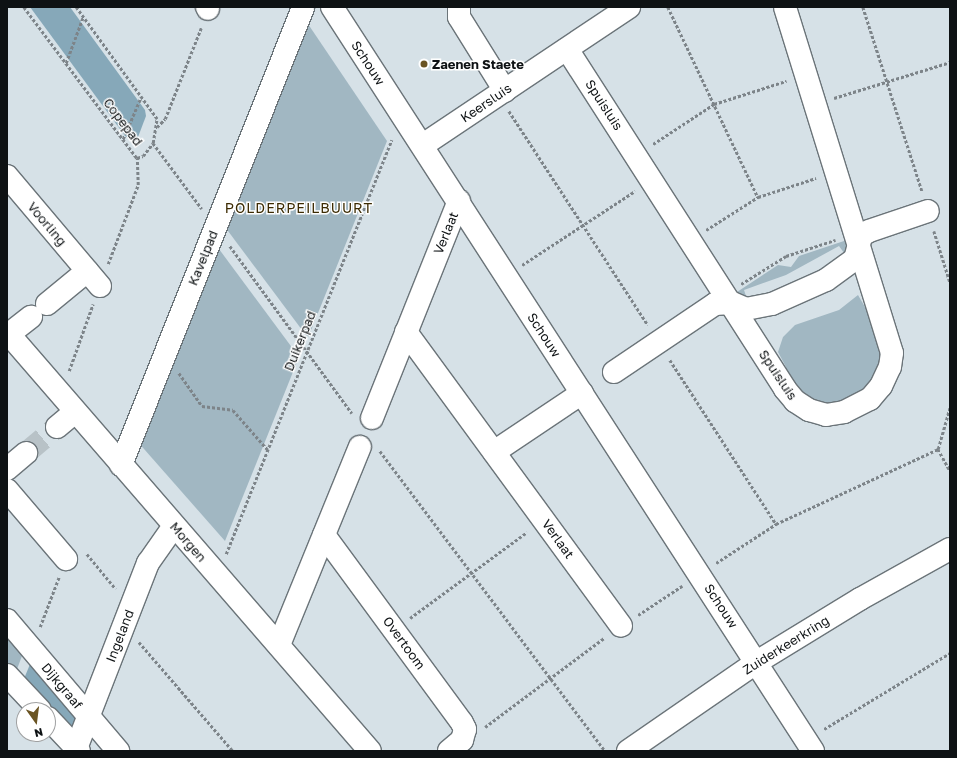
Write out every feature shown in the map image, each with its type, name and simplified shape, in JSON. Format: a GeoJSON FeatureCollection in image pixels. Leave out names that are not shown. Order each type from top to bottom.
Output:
{"type":"FeatureCollection","features":[{"type":"Feature","properties":{"kind":"street","name":"Kavelpad"},"geometry":{"type":"LineString","coordinates":[[121,465],[303,7]]}},
{"type":"Feature","properties":{"kind":"street","name":"Schouw"},"geometry":{"type":"LineString","coordinates":[[332,7],[459,201],[810,746]]}},
{"type":"Feature","properties":{"kind":"street"},"geometry":{"type":"LineString","coordinates":[[459,7],[459,17],[502,93]]}},
{"type":"Feature","properties":{"kind":"street","name":"Keersluis"},"geometry":{"type":"LineString","coordinates":[[422,145],[629,7]]}},
{"type":"Feature","properties":{"kind":"street","name":"Spuisluis"},"geometry":{"type":"LineString","coordinates":[[568,48],[795,401],[809,410],[826,415],[857,407],[870,398],[881,386],[890,367],[892,353],[785,7]]}},
{"type":"Feature","properties":{"kind":"street","name":"Voorling"},"geometry":{"type":"LineString","coordinates":[[7,176],[94,278],[39,310],[8,333]]}},
{"type":"Feature","properties":{"kind":"street","name":"Verlaat"},"geometry":{"type":"LineString","coordinates":[[372,418],[459,201]]}},
{"type":"Feature","properties":{"kind":"street"},"geometry":{"type":"LineString","coordinates":[[614,372],[715,304],[728,298],[746,310],[772,304],[797,294],[844,268],[855,259],[856,240],[869,231],[928,212]]}},
{"type":"Feature","properties":{"kind":"street","name":"Verlaat"},"geometry":{"type":"LineString","coordinates":[[406,332],[621,626]]}},
{"type":"Feature","properties":{"kind":"street","name":"Morgen"},"geometry":{"type":"LineString","coordinates":[[8,333],[370,751]]}},
{"type":"Feature","properties":{"kind":"street"},"geometry":{"type":"LineString","coordinates":[[494,452],[582,393]]}},
{"type":"Feature","properties":{"kind":"street"},"geometry":{"type":"LineString","coordinates":[[57,427],[75,412]]}},
{"type":"Feature","properties":{"kind":"street"},"geometry":{"type":"LineString","coordinates":[[279,645],[360,447]]}},
{"type":"Feature","properties":{"kind":"street"},"geometry":{"type":"LineString","coordinates":[[7,469],[26,453]]}},
{"type":"Feature","properties":{"kind":"street"},"geometry":{"type":"LineString","coordinates":[[7,490],[66,559]]}},
{"type":"Feature","properties":{"kind":"street","name":"Ingeland"},"geometry":{"type":"LineString","coordinates":[[77,750],[148,563],[174,526]]}},
{"type":"Feature","properties":{"kind":"street","name":"Overtoom"},"geometry":{"type":"LineString","coordinates":[[324,535],[462,723],[465,729],[462,740],[449,751]]}},
{"type":"Feature","properties":{"kind":"street","name":"Zuiderkeerkring"},"geometry":{"type":"LineString","coordinates":[[628,751],[757,662],[860,599],[950,549]]}},
{"type":"Feature","properties":{"kind":"street","name":"Dijkgraaf"},"geometry":{"type":"LineString","coordinates":[[7,620],[88,718],[118,751]]}},
{"type":"Feature","properties":{"kind":"street"},"geometry":{"type":"LineString","coordinates":[[7,675],[32,702]]}},
{"type":"Feature","properties":{"kind":"street"},"geometry":{"type":"LineString","coordinates":[[56,727],[77,750]]}},
{"type":"Feature","properties":{"kind":"path","name":"Copepad"},"geometry":{"type":"LineString","coordinates":[[24,7],[137,158],[143,156],[153,143],[157,127],[157,119],[76,7]]}},
{"type":"Feature","properties":{"kind":"path"},"geometry":{"type":"LineString","coordinates":[[668,7],[758,197]]}},
{"type":"Feature","properties":{"kind":"path"},"geometry":{"type":"LineString","coordinates":[[863,7],[950,282]]}},
{"type":"Feature","properties":{"kind":"path"},"geometry":{"type":"LineString","coordinates":[[157,127],[166,119],[208,8]]}},
{"type":"Feature","properties":{"kind":"path"},"geometry":{"type":"LineString","coordinates":[[66,63],[83,17]]}},
{"type":"Feature","properties":{"kind":"path"},"geometry":{"type":"LineString","coordinates":[[815,104],[950,62]]}},
{"type":"Feature","properties":{"kind":"path"},"geometry":{"type":"LineString","coordinates":[[636,155],[714,104],[806,74]]}},
{"type":"Feature","properties":{"kind":"path"},"geometry":{"type":"LineString","coordinates":[[502,93],[584,226],[776,524],[938,449]]}},
{"type":"Feature","properties":{"kind":"path"},"geometry":{"type":"LineString","coordinates":[[123,139],[141,97]]}},
{"type":"Feature","properties":{"kind":"path","name":"Duikerpad"},"geometry":{"type":"LineString","coordinates":[[218,575],[403,115]]}},
{"type":"Feature","properties":{"kind":"path"},"geometry":{"type":"LineString","coordinates":[[692,242],[710,226],[758,197],[836,173]]}},
{"type":"Feature","properties":{"kind":"path"},"geometry":{"type":"LineString","coordinates":[[506,275],[584,226],[652,180]]}},
{"type":"Feature","properties":{"kind":"path"},"geometry":{"type":"LineString","coordinates":[[728,298],[786,256],[856,240]]}},
{"type":"Feature","properties":{"kind":"path"},"geometry":{"type":"LineString","coordinates":[[165,353],[202,406],[233,410],[268,450]]}},
{"type":"Feature","properties":{"kind":"path"},"geometry":{"type":"LineString","coordinates":[[950,407],[938,449],[950,471]]}},
{"type":"Feature","properties":{"kind":"path"},"geometry":{"type":"LineString","coordinates":[[394,630],[544,520]]}},
{"type":"Feature","properties":{"kind":"path"},"geometry":{"type":"LineString","coordinates":[[66,559],[74,543],[77,543],[128,615],[233,751]]}},
{"type":"Feature","properties":{"kind":"path"},"geometry":{"type":"LineString","coordinates":[[810,746],[950,653]]}},
{"type":"Feature","properties":{"kind":"shaded area"},"geometry":{"type":"Polygon","coordinates":[[[30,7],[70,7],[145,110],[146,116],[138,137],[131,139],[125,136],[30,7]]]}},
{"type":"Feature","properties":{"kind":"shaded area"},"geometry":{"type":"Polygon","coordinates":[[[306,21],[387,141],[308,338],[225,227],[306,21]]]}},
{"type":"Feature","properties":{"kind":"shaded area"},"geometry":{"type":"Polygon","coordinates":[[[847,240],[849,252],[847,257],[839,246],[786,275],[744,290],[748,302],[742,302],[737,292],[778,265],[791,267],[799,256],[847,240]]]}},
{"type":"Feature","properties":{"kind":"shaded area"},"geometry":{"type":"Polygon","coordinates":[[[216,245],[299,357],[225,541],[137,441],[216,245]]]}},
{"type":"Feature","properties":{"kind":"shaded area"},"geometry":{"type":"Polygon","coordinates":[[[858,295],[865,307],[871,305],[883,339],[882,361],[868,389],[843,402],[829,404],[813,401],[800,393],[785,375],[786,367],[778,352],[783,337],[795,325],[839,310],[858,295]]]}},
{"type":"Feature","properties":{"kind":"shaded area"},"geometry":{"type":"Polygon","coordinates":[[[7,626],[25,648],[14,677],[7,670],[7,626]]]}},
{"type":"Feature","properties":{"kind":"shaded area"},"geometry":{"type":"Polygon","coordinates":[[[33,657],[80,712],[70,737],[56,722],[56,702],[36,702],[21,686],[33,657]]]}},
{"type":"Feature","properties":{"kind":"tunnel"},"geometry":{"type":"LineString","coordinates":[[26,453],[57,427]]}},
{"type":"Feature","properties":{"kind":"place","name":"Zaenen Staete"},"geometry":{"type":"Point","coordinates":[424,64]}},
{"type":"Feature","properties":{"kind":"district","name":"POLDERPEILBUURT"},"geometry":{"type":"Point","coordinates":[299,208]}}]}
